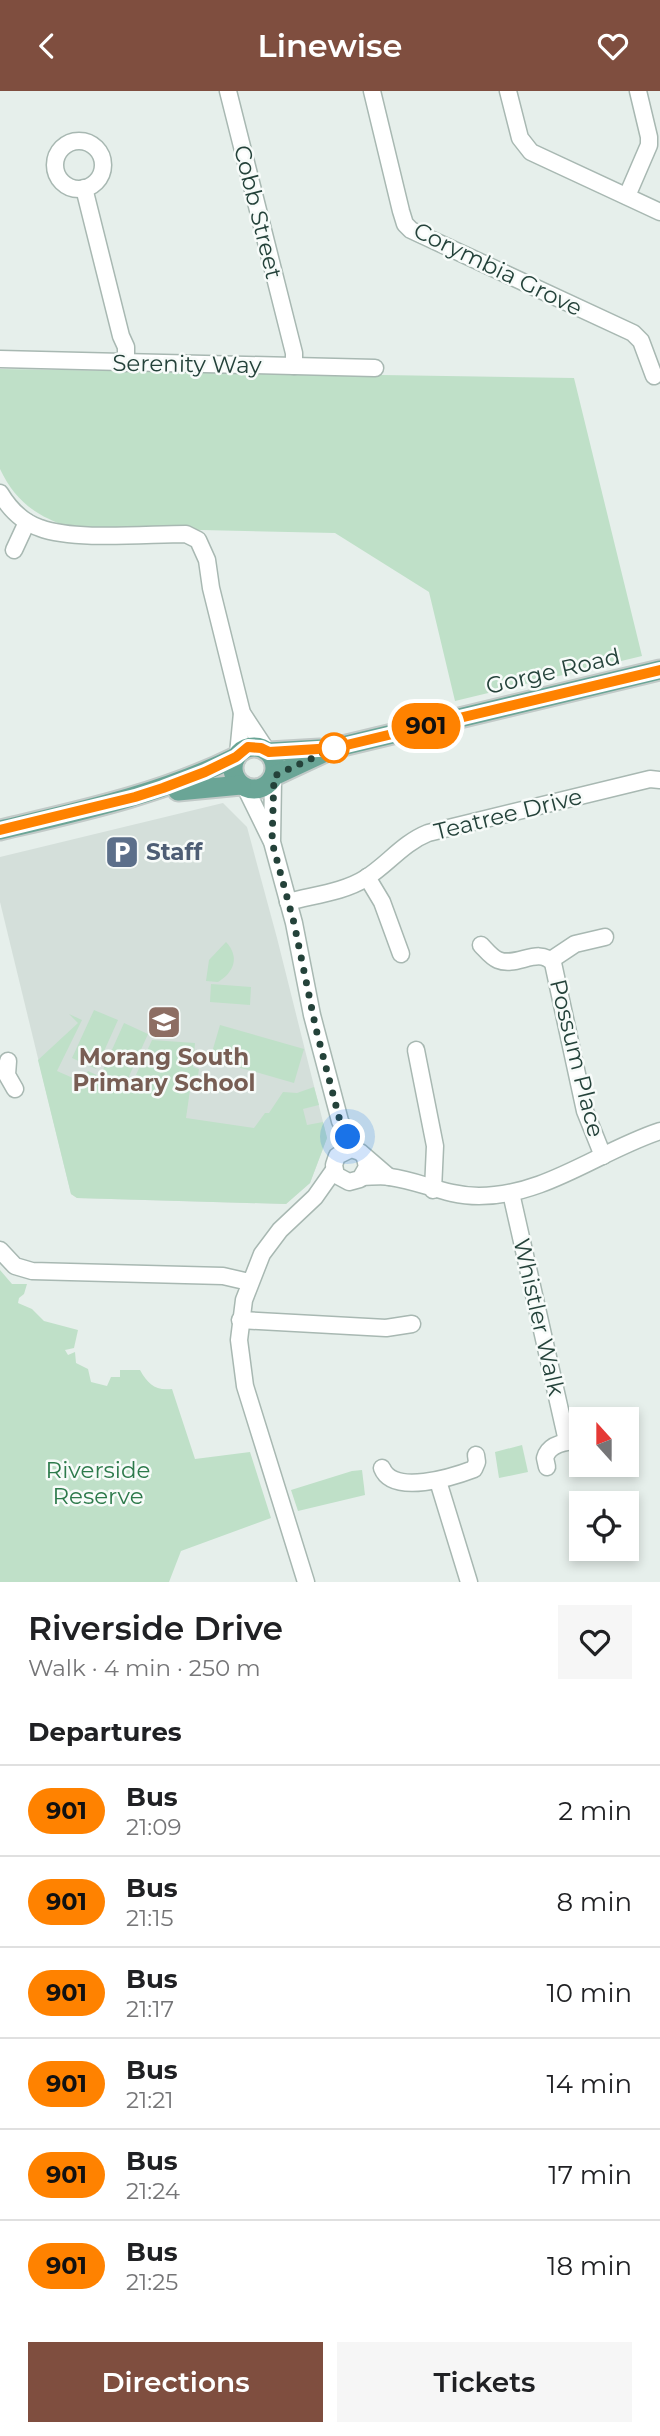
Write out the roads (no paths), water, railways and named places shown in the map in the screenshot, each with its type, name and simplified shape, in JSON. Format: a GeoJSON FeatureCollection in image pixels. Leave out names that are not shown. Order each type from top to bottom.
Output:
{"type":"FeatureCollection","features":[{"type":"Feature","properties":{"kind":"main road","name":"Gorge Road"},"geometry":{"type":"LineString","coordinates":[[268,751],[334,748],[660,670]]}},
{"type":"Feature","properties":{"kind":"main road"},"geometry":{"type":"LineString","coordinates":[[0,830],[135,797],[189,779],[248,747],[255,746],[268,751],[275,761],[273,778],[263,787],[209,787],[135,797]]}},
{"type":"Feature","properties":{"kind":"main road","name":"Gorge Road"},"geometry":{"type":"LineString","coordinates":[[273,778],[334,748]]}},
{"type":"Feature","properties":{"kind":"main road"},"geometry":{"type":"LineString","coordinates":[[237,755],[232,769],[237,781],[243,786]]}},
{"type":"Feature","properties":{"kind":"street","name":"Cobb Street"},"geometry":{"type":"LineString","coordinates":[[228,91],[287,334],[290,366]]}},
{"type":"Feature","properties":{"kind":"street","name":"Corymbia Grove"},"geometry":{"type":"LineString","coordinates":[[372,91],[405,224],[411,230],[633,333],[641,341],[654,376]]}},
{"type":"Feature","properties":{"kind":"street"},"geometry":{"type":"LineString","coordinates":[[508,91],[520,138],[531,152],[660,212]]}},
{"type":"Feature","properties":{"kind":"street"},"geometry":{"type":"LineString","coordinates":[[626,196],[649,145],[638,91]]}},
{"type":"Feature","properties":{"kind":"street"},"geometry":{"type":"LineString","coordinates":[[84,188],[121,336],[122,363]]}},
{"type":"Feature","properties":{"kind":"street","name":"Serenity Way"},"geometry":{"type":"LineString","coordinates":[[0,359],[375,368]]}},
{"type":"Feature","properties":{"kind":"street"},"geometry":{"type":"LineString","coordinates":[[3,505],[27,522],[55,532],[151,535],[197,547],[211,588],[242,713],[268,751]]}},
{"type":"Feature","properties":{"kind":"street"},"geometry":{"type":"LineString","coordinates":[[14,550],[27,522]]}},
{"type":"Feature","properties":{"kind":"street"},"geometry":{"type":"LineString","coordinates":[[237,755],[242,713]]}},
{"type":"Feature","properties":{"kind":"street"},"geometry":{"type":"LineString","coordinates":[[272,842],[273,778]]}},
{"type":"Feature","properties":{"kind":"street","name":"Teatree Drive"},"geometry":{"type":"LineString","coordinates":[[288,902],[351,885],[367,877],[409,842],[428,833],[650,779],[660,779]]}},
{"type":"Feature","properties":{"kind":"street"},"geometry":{"type":"LineString","coordinates":[[243,786],[272,842],[340,1121],[367,1167],[356,1179],[315,1197]]}},
{"type":"Feature","properties":{"kind":"street"},"geometry":{"type":"LineString","coordinates":[[367,877],[382,902],[401,954]]}},
{"type":"Feature","properties":{"kind":"street","name":"Possum Place"},"geometry":{"type":"LineString","coordinates":[[551,960],[576,939],[605,937]]}},
{"type":"Feature","properties":{"kind":"street","name":"Possum Place"},"geometry":{"type":"LineString","coordinates":[[481,945],[493,957],[503,962],[538,956],[551,960]]}},
{"type":"Feature","properties":{"kind":"street","name":"Possum Place"},"geometry":{"type":"LineString","coordinates":[[551,960],[556,972],[587,1118],[603,1156]]}},
{"type":"Feature","properties":{"kind":"street"},"geometry":{"type":"LineString","coordinates":[[416,1047],[435,1146],[433,1190]]}},
{"type":"Feature","properties":{"kind":"street"},"geometry":{"type":"LineString","coordinates":[[340,1121],[335,1163],[340,1178],[389,1177],[433,1190],[466,1195],[511,1193],[544,1183],[660,1131]]}},
{"type":"Feature","properties":{"kind":"street"},"geometry":{"type":"LineString","coordinates":[[306,1582],[245,1386],[239,1355],[240,1320],[249,1282],[262,1254],[291,1219],[315,1197],[345,1150],[360,1154],[389,1177]]}},
{"type":"Feature","properties":{"kind":"street","name":"Whistler Walk"},"geometry":{"type":"LineString","coordinates":[[511,1193],[569,1421]]}},
{"type":"Feature","properties":{"kind":"street"},"geometry":{"type":"LineString","coordinates":[[0,1250],[15,1266],[32,1271],[223,1276],[249,1282]]}},
{"type":"Feature","properties":{"kind":"street"},"geometry":{"type":"LineString","coordinates":[[240,1320],[386,1328],[412,1324]]}},
{"type":"Feature","properties":{"kind":"street","name":"Whistler Walk"},"geometry":{"type":"LineString","coordinates":[[547,1467],[546,1451],[569,1443]]}},
{"type":"Feature","properties":{"kind":"street"},"geometry":{"type":"LineString","coordinates":[[382,1468],[385,1475],[391,1479],[438,1481],[474,1469],[477,1465],[476,1455]]}},
{"type":"Feature","properties":{"kind":"street"},"geometry":{"type":"LineString","coordinates":[[438,1481],[469,1582]]}},
{"type":"Feature","properties":{"kind":"place","name":"Staff"},"geometry":{"type":"Point","coordinates":[122,852]}},
{"type":"Feature","properties":{"kind":"place","name":"Morang South Primary School"},"geometry":{"type":"Point","coordinates":[164,1022]}},
{"type":"Feature","properties":{"kind":"park label","name":"Riverside Reserve"},"geometry":{"type":"Point","coordinates":[98,1483]}}]}
